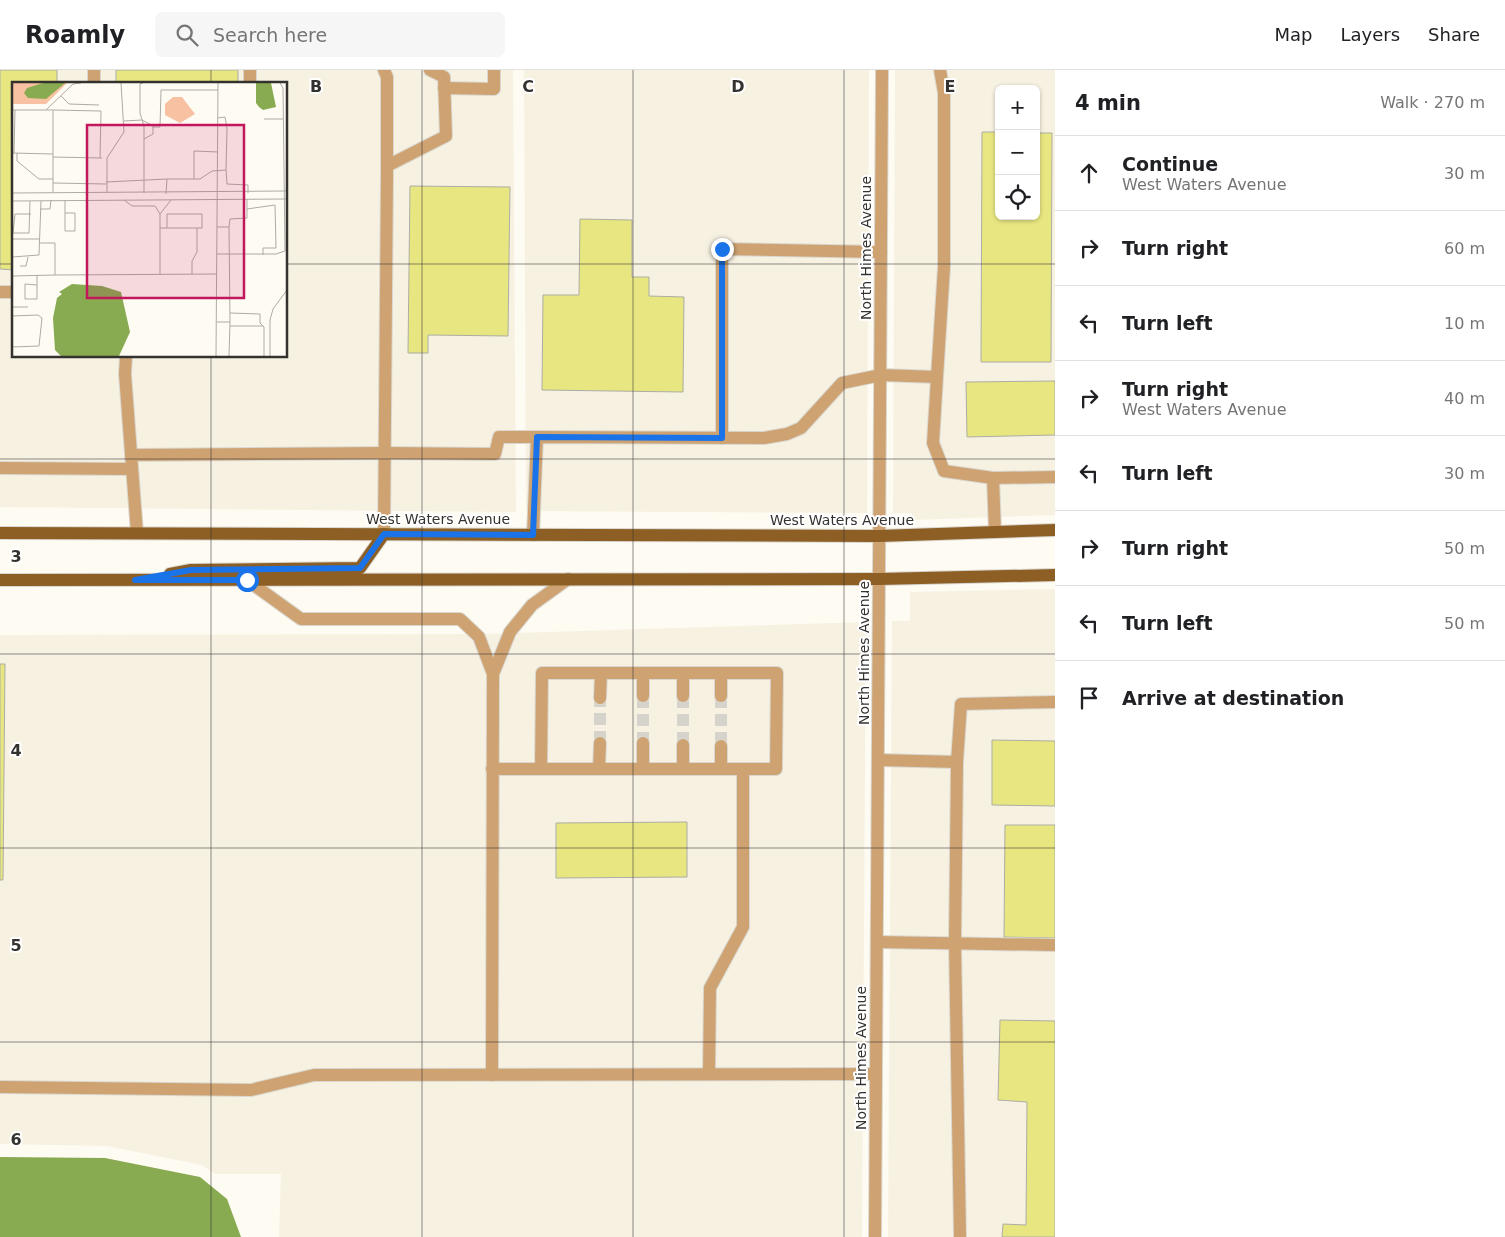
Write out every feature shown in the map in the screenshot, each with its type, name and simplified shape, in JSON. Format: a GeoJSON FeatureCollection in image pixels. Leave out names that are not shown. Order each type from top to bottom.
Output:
{"type":"FeatureCollection","features":[{"type":"Feature","properties":{"kind":"main road","name":"West Waters Avenue"},"geometry":{"type":"LineString","coordinates":[[0,533],[880,536],[1055,530]]}},
{"type":"Feature","properties":{"kind":"main road"},"geometry":{"type":"LineString","coordinates":[[135,580],[191,570],[360,568],[384,534]]}},
{"type":"Feature","properties":{"kind":"main road"},"geometry":{"type":"LineString","coordinates":[[0,580],[879,579],[1055,575]]}},
{"type":"Feature","properties":{"kind":"street"},"geometry":{"type":"LineString","coordinates":[[384,70],[386,77],[387,166],[384,534]]}},
{"type":"Feature","properties":{"kind":"street"},"geometry":{"type":"LineString","coordinates":[[387,166],[446,136],[444,76],[430,70]]}},
{"type":"Feature","properties":{"kind":"street"},"geometry":{"type":"LineString","coordinates":[[444,88],[494,89],[494,70]]}},
{"type":"Feature","properties":{"kind":"street","name":"North Himes Avenue"},"geometry":{"type":"LineString","coordinates":[[875,1237],[882,70]]}},
{"type":"Feature","properties":{"kind":"street"},"geometry":{"type":"LineString","coordinates":[[940,70],[944,93],[944,267],[933,443],[944,471],[993,478],[1055,477]]}},
{"type":"Feature","properties":{"kind":"street"},"geometry":{"type":"LineString","coordinates":[[722,438],[722,249],[881,252]]}},
{"type":"Feature","properties":{"kind":"street"},"geometry":{"type":"LineString","coordinates":[[126,358],[125,374],[137,534]]}},
{"type":"Feature","properties":{"kind":"street"},"geometry":{"type":"LineString","coordinates":[[131,455],[495,454],[499,437],[764,438],[787,434],[801,428],[842,383],[880,375],[937,377]]}},
{"type":"Feature","properties":{"kind":"street"},"geometry":{"type":"LineString","coordinates":[[533,535],[537,437]]}},
{"type":"Feature","properties":{"kind":"street"},"geometry":{"type":"LineString","coordinates":[[0,468],[132,469]]}},
{"type":"Feature","properties":{"kind":"street"},"geometry":{"type":"LineString","coordinates":[[993,478],[995,532]]}},
{"type":"Feature","properties":{"kind":"street"},"geometry":{"type":"LineString","coordinates":[[247,580],[301,619],[460,619],[479,636],[493,674],[492,1075]]}},
{"type":"Feature","properties":{"kind":"street"},"geometry":{"type":"LineString","coordinates":[[493,674],[510,632],[532,604],[568,580]]}},
{"type":"Feature","properties":{"kind":"street"},"geometry":{"type":"LineString","coordinates":[[492,769],[541,769],[776,769],[778,673],[542,673],[541,769]]}},
{"type":"Feature","properties":{"kind":"street"},"geometry":{"type":"LineString","coordinates":[[600,698],[601,673]]}},
{"type":"Feature","properties":{"kind":"street"},"geometry":{"type":"LineString","coordinates":[[643,673],[643,696]]}},
{"type":"Feature","properties":{"kind":"street"},"geometry":{"type":"LineString","coordinates":[[683,673],[683,696]]}},
{"type":"Feature","properties":{"kind":"street"},"geometry":{"type":"LineString","coordinates":[[721,673],[721,696]]}},
{"type":"Feature","properties":{"kind":"street"},"geometry":{"type":"LineString","coordinates":[[960,1237],[954,944],[957,762],[961,704],[1055,702]]}},
{"type":"Feature","properties":{"kind":"street"},"geometry":{"type":"LineString","coordinates":[[599,769],[600,743]]}},
{"type":"Feature","properties":{"kind":"street"},"geometry":{"type":"LineString","coordinates":[[643,743],[643,769]]}},
{"type":"Feature","properties":{"kind":"street"},"geometry":{"type":"LineString","coordinates":[[683,745],[683,769]]}},
{"type":"Feature","properties":{"kind":"street"},"geometry":{"type":"LineString","coordinates":[[721,746],[721,769]]}},
{"type":"Feature","properties":{"kind":"street"},"geometry":{"type":"LineString","coordinates":[[878,760],[957,762]]}},
{"type":"Feature","properties":{"kind":"street"},"geometry":{"type":"LineString","coordinates":[[709,1074],[710,988],[743,927],[743,769]]}},
{"type":"Feature","properties":{"kind":"street"},"geometry":{"type":"LineString","coordinates":[[877,942],[1055,944]]}},
{"type":"Feature","properties":{"kind":"street"},"geometry":{"type":"LineString","coordinates":[[0,1087],[251,1090],[314,1075],[876,1074]]}},
{"type":"Feature","properties":{"kind":"shaded area"},"geometry":{"type":"Polygon","coordinates":[[[0,70],[513,70],[516,512],[0,507],[0,70]]]}},
{"type":"Feature","properties":{"kind":"shaded area"},"geometry":{"type":"Polygon","coordinates":[[[524,70],[869,70],[867,513],[526,511],[524,70]]]}},
{"type":"Feature","properties":{"kind":"shaded area"},"geometry":{"type":"Polygon","coordinates":[[[895,70],[1055,70],[1055,515],[912,520],[912,513],[893,513],[895,70]]]}},
{"type":"Feature","properties":{"kind":"shaded area"},"geometry":{"type":"Polygon","coordinates":[[[1055,589],[1055,1237],[888,1237],[892,621],[910,621],[910,592],[1055,589]]]}},
{"type":"Feature","properties":{"kind":"shaded area"},"geometry":{"type":"Polygon","coordinates":[[[866,622],[862,1237],[279,1237],[281,1174],[216,1174],[202,1165],[107,1146],[0,1144],[0,635],[486,634],[866,622]]]}},
{"type":"Feature","properties":{"kind":"shaded area"},"geometry":{"type":"Polygon","coordinates":[[[0,1157],[105,1158],[200,1177],[227,1199],[241,1237],[0,1237],[0,1157]]]}},
{"type":"Feature","properties":{"kind":"building"},"geometry":{"type":"Polygon","coordinates":[[[0,70],[57,70],[57,82],[12,82],[12,270],[0,269],[0,70]]]}},
{"type":"Feature","properties":{"kind":"building"},"geometry":{"type":"Polygon","coordinates":[[[116,70],[238,70],[238,82],[116,82],[116,70]]]}},
{"type":"Feature","properties":{"kind":"building"},"geometry":{"type":"Polygon","coordinates":[[[982,132],[995,132],[995,220],[1040,220],[1040,133],[1052,133],[1051,362],[981,362],[982,132]]]}},
{"type":"Feature","properties":{"kind":"building"},"geometry":{"type":"Polygon","coordinates":[[[410,186],[510,187],[508,336],[428,335],[428,353],[408,353],[410,186]]]}},
{"type":"Feature","properties":{"kind":"building"},"geometry":{"type":"Polygon","coordinates":[[[580,219],[632,220],[632,277],[649,277],[649,296],[684,297],[683,392],[542,390],[543,295],[579,295],[580,219]]]}},
{"type":"Feature","properties":{"kind":"building"},"geometry":{"type":"Polygon","coordinates":[[[1055,381],[1055,435],[967,437],[966,382],[1055,381]]]}},
{"type":"Feature","properties":{"kind":"building"},"geometry":{"type":"Polygon","coordinates":[[[0,664],[5,664],[3,880],[0,880],[0,664]]]}},
{"type":"Feature","properties":{"kind":"building"},"geometry":{"type":"Polygon","coordinates":[[[992,740],[1055,741],[1055,806],[992,805],[992,740]]]}},
{"type":"Feature","properties":{"kind":"building"},"geometry":{"type":"Polygon","coordinates":[[[687,822],[687,877],[556,878],[556,823],[687,822]]]}},
{"type":"Feature","properties":{"kind":"building"},"geometry":{"type":"Polygon","coordinates":[[[1005,825],[1055,825],[1055,938],[1004,937],[1005,825]]]}},
{"type":"Feature","properties":{"kind":"building"},"geometry":{"type":"Polygon","coordinates":[[[1000,1020],[1055,1021],[1055,1237],[1002,1237],[1003,1224],[1026,1225],[1027,1102],[998,1100],[1000,1020]]]}},
{"type":"Feature","properties":{"kind":"tunnel"},"geometry":{"type":"LineString","coordinates":[[643,696],[643,743]]}},
{"type":"Feature","properties":{"kind":"tunnel"},"geometry":{"type":"LineString","coordinates":[[683,696],[683,745]]}},
{"type":"Feature","properties":{"kind":"tunnel"},"geometry":{"type":"LineString","coordinates":[[721,696],[721,746]]}},
{"type":"Feature","properties":{"kind":"tunnel"},"geometry":{"type":"LineString","coordinates":[[600,698],[600,743]]}},
{"type":"Feature","properties":{"kind":"route"},"geometry":{"type":"LineString","coordinates":[[247,580],[135,580],[191,570],[360,568],[384,534],[533,535],[537,437],[722,438],[722,249]]}}]}
